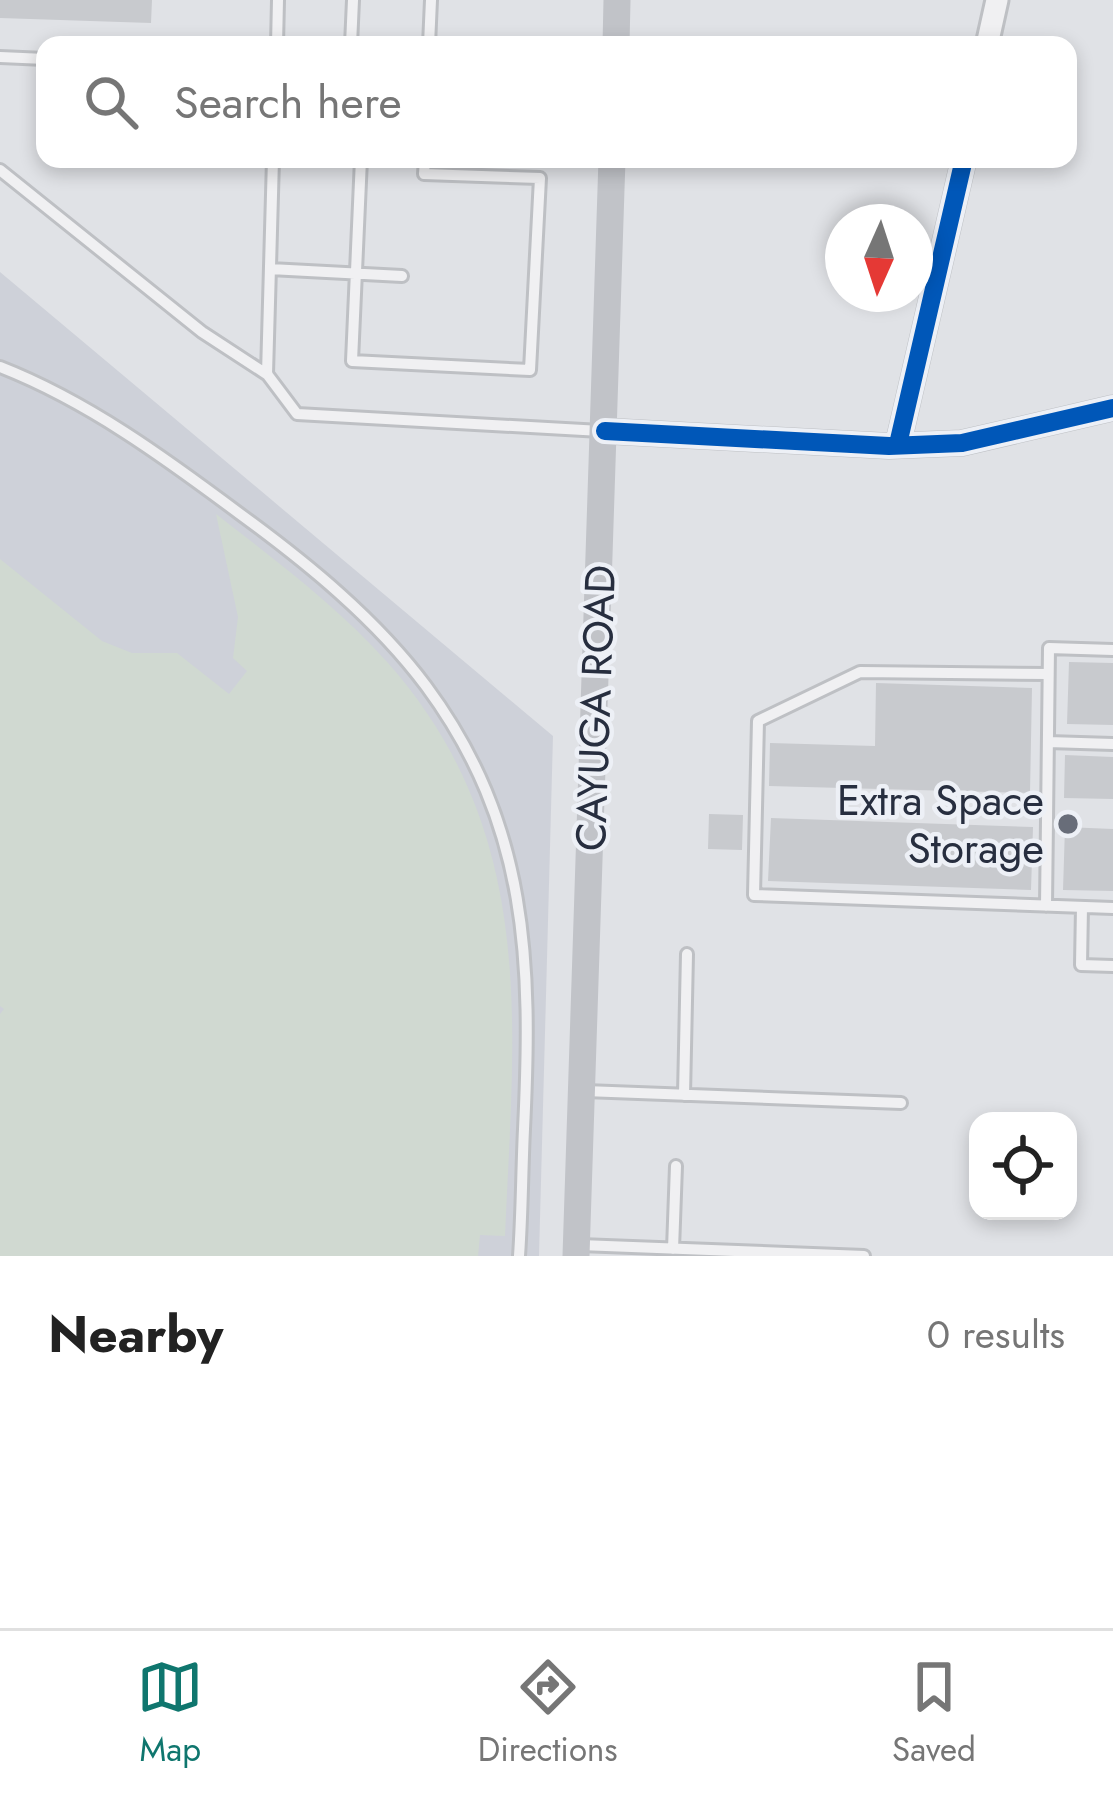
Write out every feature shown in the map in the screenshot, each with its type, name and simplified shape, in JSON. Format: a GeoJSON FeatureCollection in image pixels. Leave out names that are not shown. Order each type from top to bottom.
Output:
{"type":"FeatureCollection","features":[{"type":"Feature","properties":{"kind":"main road"},"geometry":{"type":"LineString","coordinates":[[616,36],[617,0]]}},
{"type":"Feature","properties":{"kind":"main road","name":"CAYUGA ROAD"},"geometry":{"type":"LineString","coordinates":[[576,1251],[612,168]]}},
{"type":"Feature","properties":{"kind":"street"},"geometry":{"type":"LineString","coordinates":[[989,36],[997,0]]}},
{"type":"Feature","properties":{"kind":"street"},"geometry":{"type":"LineString","coordinates":[[898,444],[962,168]]}},
{"type":"Feature","properties":{"kind":"street"},"geometry":{"type":"LineString","coordinates":[[605,431],[962,443],[1113,409]]}},
{"type":"Feature","properties":{"kind":"lane"},"geometry":{"type":"LineString","coordinates":[[277,36],[278,0]]}},
{"type":"Feature","properties":{"kind":"lane"},"geometry":{"type":"LineString","coordinates":[[351,36],[353,0]]}},
{"type":"Feature","properties":{"kind":"lane"},"geometry":{"type":"LineString","coordinates":[[429,36],[431,0]]}},
{"type":"Feature","properties":{"kind":"lane"},"geometry":{"type":"LineString","coordinates":[[0,57],[36,59]]}},
{"type":"Feature","properties":{"kind":"lane"},"geometry":{"type":"LineString","coordinates":[[268,375],[274,168]]}},
{"type":"Feature","properties":{"kind":"lane"},"geometry":{"type":"LineString","coordinates":[[361,168],[352,361],[530,370],[540,178],[424,174],[424,168]]}},
{"type":"Feature","properties":{"kind":"lane"},"geometry":{"type":"LineString","coordinates":[[0,170],[202,332],[268,375],[297,414],[605,431]]}},
{"type":"Feature","properties":{"kind":"lane"},"geometry":{"type":"LineString","coordinates":[[270,269],[402,276]]}},
{"type":"Feature","properties":{"kind":"lane"},"geometry":{"type":"LineString","coordinates":[[0,367],[148,445],[316,574],[402,657],[428,689],[470,758],[506,848],[523,925],[528,1036],[519,1256]]}},
{"type":"Feature","properties":{"kind":"lane"},"geometry":{"type":"LineString","coordinates":[[1046,906],[1049,648],[1113,650]]}},
{"type":"Feature","properties":{"kind":"lane"},"geometry":{"type":"LineString","coordinates":[[1048,674],[860,672],[758,722],[754,895],[1113,908]]}},
{"type":"Feature","properties":{"kind":"lane"},"geometry":{"type":"LineString","coordinates":[[1048,742],[1113,744]]}},
{"type":"Feature","properties":{"kind":"lane"},"geometry":{"type":"LineString","coordinates":[[1082,907],[1081,965],[1113,966]]}},
{"type":"Feature","properties":{"kind":"lane"},"geometry":{"type":"LineString","coordinates":[[684,1095],[687,954]]}},
{"type":"Feature","properties":{"kind":"lane"},"geometry":{"type":"LineString","coordinates":[[582,1091],[902,1103]]}},
{"type":"Feature","properties":{"kind":"lane"},"geometry":{"type":"LineString","coordinates":[[673,1249],[676,1166]]}},
{"type":"Feature","properties":{"kind":"lane"},"geometry":{"type":"LineString","coordinates":[[576,1251],[673,1249],[864,1256]]}},
{"type":"Feature","properties":{"kind":"shaded area"},"geometry":{"type":"Polygon","coordinates":[[[0,272],[553,736],[539,1256],[0,1256],[0,272]]]}},
{"type":"Feature","properties":{"kind":"shaded area"},"geometry":{"type":"Polygon","coordinates":[[[216,514],[369,642],[437,728],[471,795],[494,864],[512,1008],[505,1236],[480,1235],[478,1256],[0,1256],[0,1014],[4,1009],[0,1006],[0,559],[102,641],[132,653],[177,653],[229,694],[247,671],[233,658],[238,617],[216,514]]]}},
{"type":"Feature","properties":{"kind":"building"},"geometry":{"type":"Polygon","coordinates":[[[0,0],[152,0],[151,23],[0,18],[0,0]]]}},
{"type":"Feature","properties":{"kind":"building"},"geometry":{"type":"Polygon","coordinates":[[[1069,662],[1113,663],[1113,725],[1067,724],[1069,662]]]}},
{"type":"Feature","properties":{"kind":"building"},"geometry":{"type":"Polygon","coordinates":[[[876,683],[1032,688],[1030,793],[769,786],[770,743],[875,746],[876,683]]]}},
{"type":"Feature","properties":{"kind":"building"},"geometry":{"type":"Polygon","coordinates":[[[1065,755],[1113,757],[1113,799],[1064,798],[1065,755]]]}},
{"type":"Feature","properties":{"kind":"building"},"geometry":{"type":"Polygon","coordinates":[[[709,814],[743,815],[742,850],[708,849],[709,814]]]}},
{"type":"Feature","properties":{"kind":"building"},"geometry":{"type":"Polygon","coordinates":[[[771,818],[1033,827],[1031,890],[768,881],[771,818]]]}},
{"type":"Feature","properties":{"kind":"building"},"geometry":{"type":"Polygon","coordinates":[[[1065,827],[1113,829],[1113,891],[1063,890],[1065,827]]]}},
{"type":"Feature","properties":{"kind":"cycle path"},"geometry":{"type":"LineString","coordinates":[[898,444],[962,168]]}},
{"type":"Feature","properties":{"kind":"cycle path"},"geometry":{"type":"LineString","coordinates":[[605,431],[889,446],[962,443],[1113,408]]}},
{"type":"Feature","properties":{"kind":"place","name":"Extra Space Storage"},"geometry":{"type":"Point","coordinates":[1068,824]}}]}
